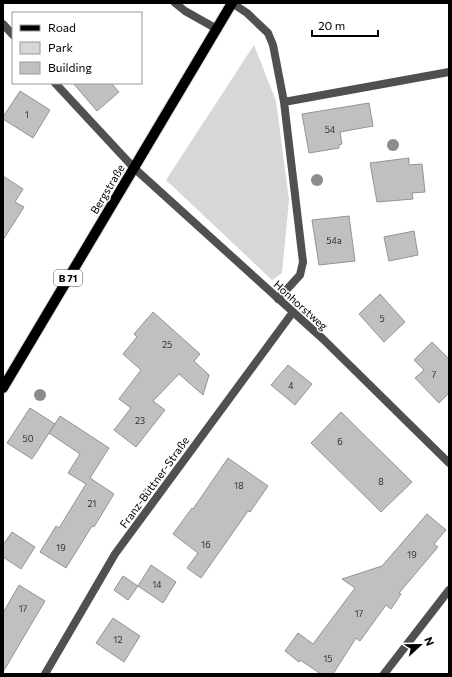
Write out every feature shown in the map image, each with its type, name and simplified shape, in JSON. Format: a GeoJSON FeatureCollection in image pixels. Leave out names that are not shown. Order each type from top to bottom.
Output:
{"type":"FeatureCollection","features":[{"type":"Feature","properties":{"kind":"main road","name":"Bergstraße"},"geometry":{"type":"LineString","coordinates":[[3,388],[232,3]]}},
{"type":"Feature","properties":{"kind":"street"},"geometry":{"type":"LineString","coordinates":[[175,3],[185,11],[217,30]]}},
{"type":"Feature","properties":{"kind":"street"},"geometry":{"type":"LineString","coordinates":[[232,3],[248,13],[268,33],[273,44],[284,102],[303,262],[300,275],[278,299]]}},
{"type":"Feature","properties":{"kind":"street"},"geometry":{"type":"LineString","coordinates":[[3,24],[12,35]]}},
{"type":"Feature","properties":{"kind":"street"},"geometry":{"type":"LineString","coordinates":[[284,102],[449,72]]}},
{"type":"Feature","properties":{"kind":"street","name":"Honhorstweg"},"geometry":{"type":"LineString","coordinates":[[56,84],[134,168],[322,339],[449,463]]}},
{"type":"Feature","properties":{"kind":"street","name":"Franz-Büttner-Straße"},"geometry":{"type":"LineString","coordinates":[[45,674],[115,554],[292,312]]}},
{"type":"Feature","properties":{"kind":"street"},"geometry":{"type":"LineString","coordinates":[[384,674],[449,590]]}},
{"type":"Feature","properties":{"kind":"green space"},"geometry":{"type":"Polygon","coordinates":[[[254,45],[276,101],[289,200],[282,273],[272,280],[166,180],[254,45]]]}},
{"type":"Feature","properties":{"kind":"building"},"geometry":{"type":"Polygon","coordinates":[[[74,84],[112,84],[119,92],[97,111],[74,84]]]}},
{"type":"Feature","properties":{"kind":"building"},"geometry":{"type":"Polygon","coordinates":[[[20,91],[50,110],[33,138],[3,119],[20,91]]]}},
{"type":"Feature","properties":{"kind":"building"},"geometry":{"type":"Polygon","coordinates":[[[369,103],[373,126],[340,132],[342,144],[339,145],[339,148],[309,153],[302,114],[369,103]]]}},
{"type":"Feature","properties":{"kind":"building"},"geometry":{"type":"Polygon","coordinates":[[[409,158],[409,165],[422,164],[425,192],[412,193],[413,199],[377,202],[370,163],[409,158]]]}},
{"type":"Feature","properties":{"kind":"building"},"geometry":{"type":"Polygon","coordinates":[[[3,176],[23,189],[15,202],[24,207],[3,240],[3,176]]]}},
{"type":"Feature","properties":{"kind":"building"},"geometry":{"type":"Polygon","coordinates":[[[349,216],[355,261],[319,265],[312,220],[349,216]]]}},
{"type":"Feature","properties":{"kind":"building"},"geometry":{"type":"Polygon","coordinates":[[[414,231],[418,255],[389,261],[384,237],[414,231]]]}},
{"type":"Feature","properties":{"kind":"building"},"geometry":{"type":"Polygon","coordinates":[[[380,294],[405,322],[384,342],[359,314],[380,294]]]}},
{"type":"Feature","properties":{"kind":"building"},"geometry":{"type":"Polygon","coordinates":[[[153,312],[200,354],[194,361],[209,375],[203,395],[179,374],[153,401],[165,410],[136,447],[114,430],[131,408],[119,399],[141,370],[123,354],[137,337],[134,334],[153,312]]]}},
{"type":"Feature","properties":{"kind":"building"},"geometry":{"type":"Polygon","coordinates":[[[432,342],[449,359],[449,393],[439,403],[415,378],[424,370],[414,360],[432,342]]]}},
{"type":"Feature","properties":{"kind":"building"},"geometry":{"type":"Polygon","coordinates":[[[288,365],[312,384],[295,405],[271,385],[288,365]]]}},
{"type":"Feature","properties":{"kind":"building"},"geometry":{"type":"Polygon","coordinates":[[[30,408],[55,424],[32,459],[7,443],[30,408]]]}},
{"type":"Feature","properties":{"kind":"building"},"geometry":{"type":"Polygon","coordinates":[[[341,412],[412,482],[381,512],[311,443],[341,412]]]}},
{"type":"Feature","properties":{"kind":"building"},"geometry":{"type":"Polygon","coordinates":[[[60,416],[109,448],[90,478],[114,494],[66,568],[40,552],[56,526],[59,528],[86,484],[68,473],[80,454],[49,433],[60,416]]]}},
{"type":"Feature","properties":{"kind":"building"},"geometry":{"type":"Polygon","coordinates":[[[228,458],[268,486],[250,512],[248,511],[201,578],[187,568],[198,553],[173,534],[192,508],[193,509],[228,458]]]}},
{"type":"Feature","properties":{"kind":"building"},"geometry":{"type":"Polygon","coordinates":[[[427,514],[446,530],[434,544],[438,547],[399,593],[401,594],[391,609],[386,605],[360,641],[356,638],[333,674],[321,674],[300,660],[299,662],[285,651],[298,633],[313,644],[355,588],[342,579],[382,566],[427,514]]]}},
{"type":"Feature","properties":{"kind":"building"},"geometry":{"type":"Polygon","coordinates":[[[12,532],[35,547],[21,569],[3,557],[3,545],[12,532]]]}},
{"type":"Feature","properties":{"kind":"building"},"geometry":{"type":"Polygon","coordinates":[[[151,565],[176,582],[163,603],[138,586],[151,565]]]}},
{"type":"Feature","properties":{"kind":"building"},"geometry":{"type":"Polygon","coordinates":[[[123,576],[138,586],[128,600],[114,590],[123,576]]]}},
{"type":"Feature","properties":{"kind":"building"},"geometry":{"type":"Polygon","coordinates":[[[19,585],[45,601],[3,672],[3,613],[19,585]]]}},
{"type":"Feature","properties":{"kind":"building"},"geometry":{"type":"Polygon","coordinates":[[[113,618],[140,636],[124,662],[96,643],[113,618]]]}}]}
